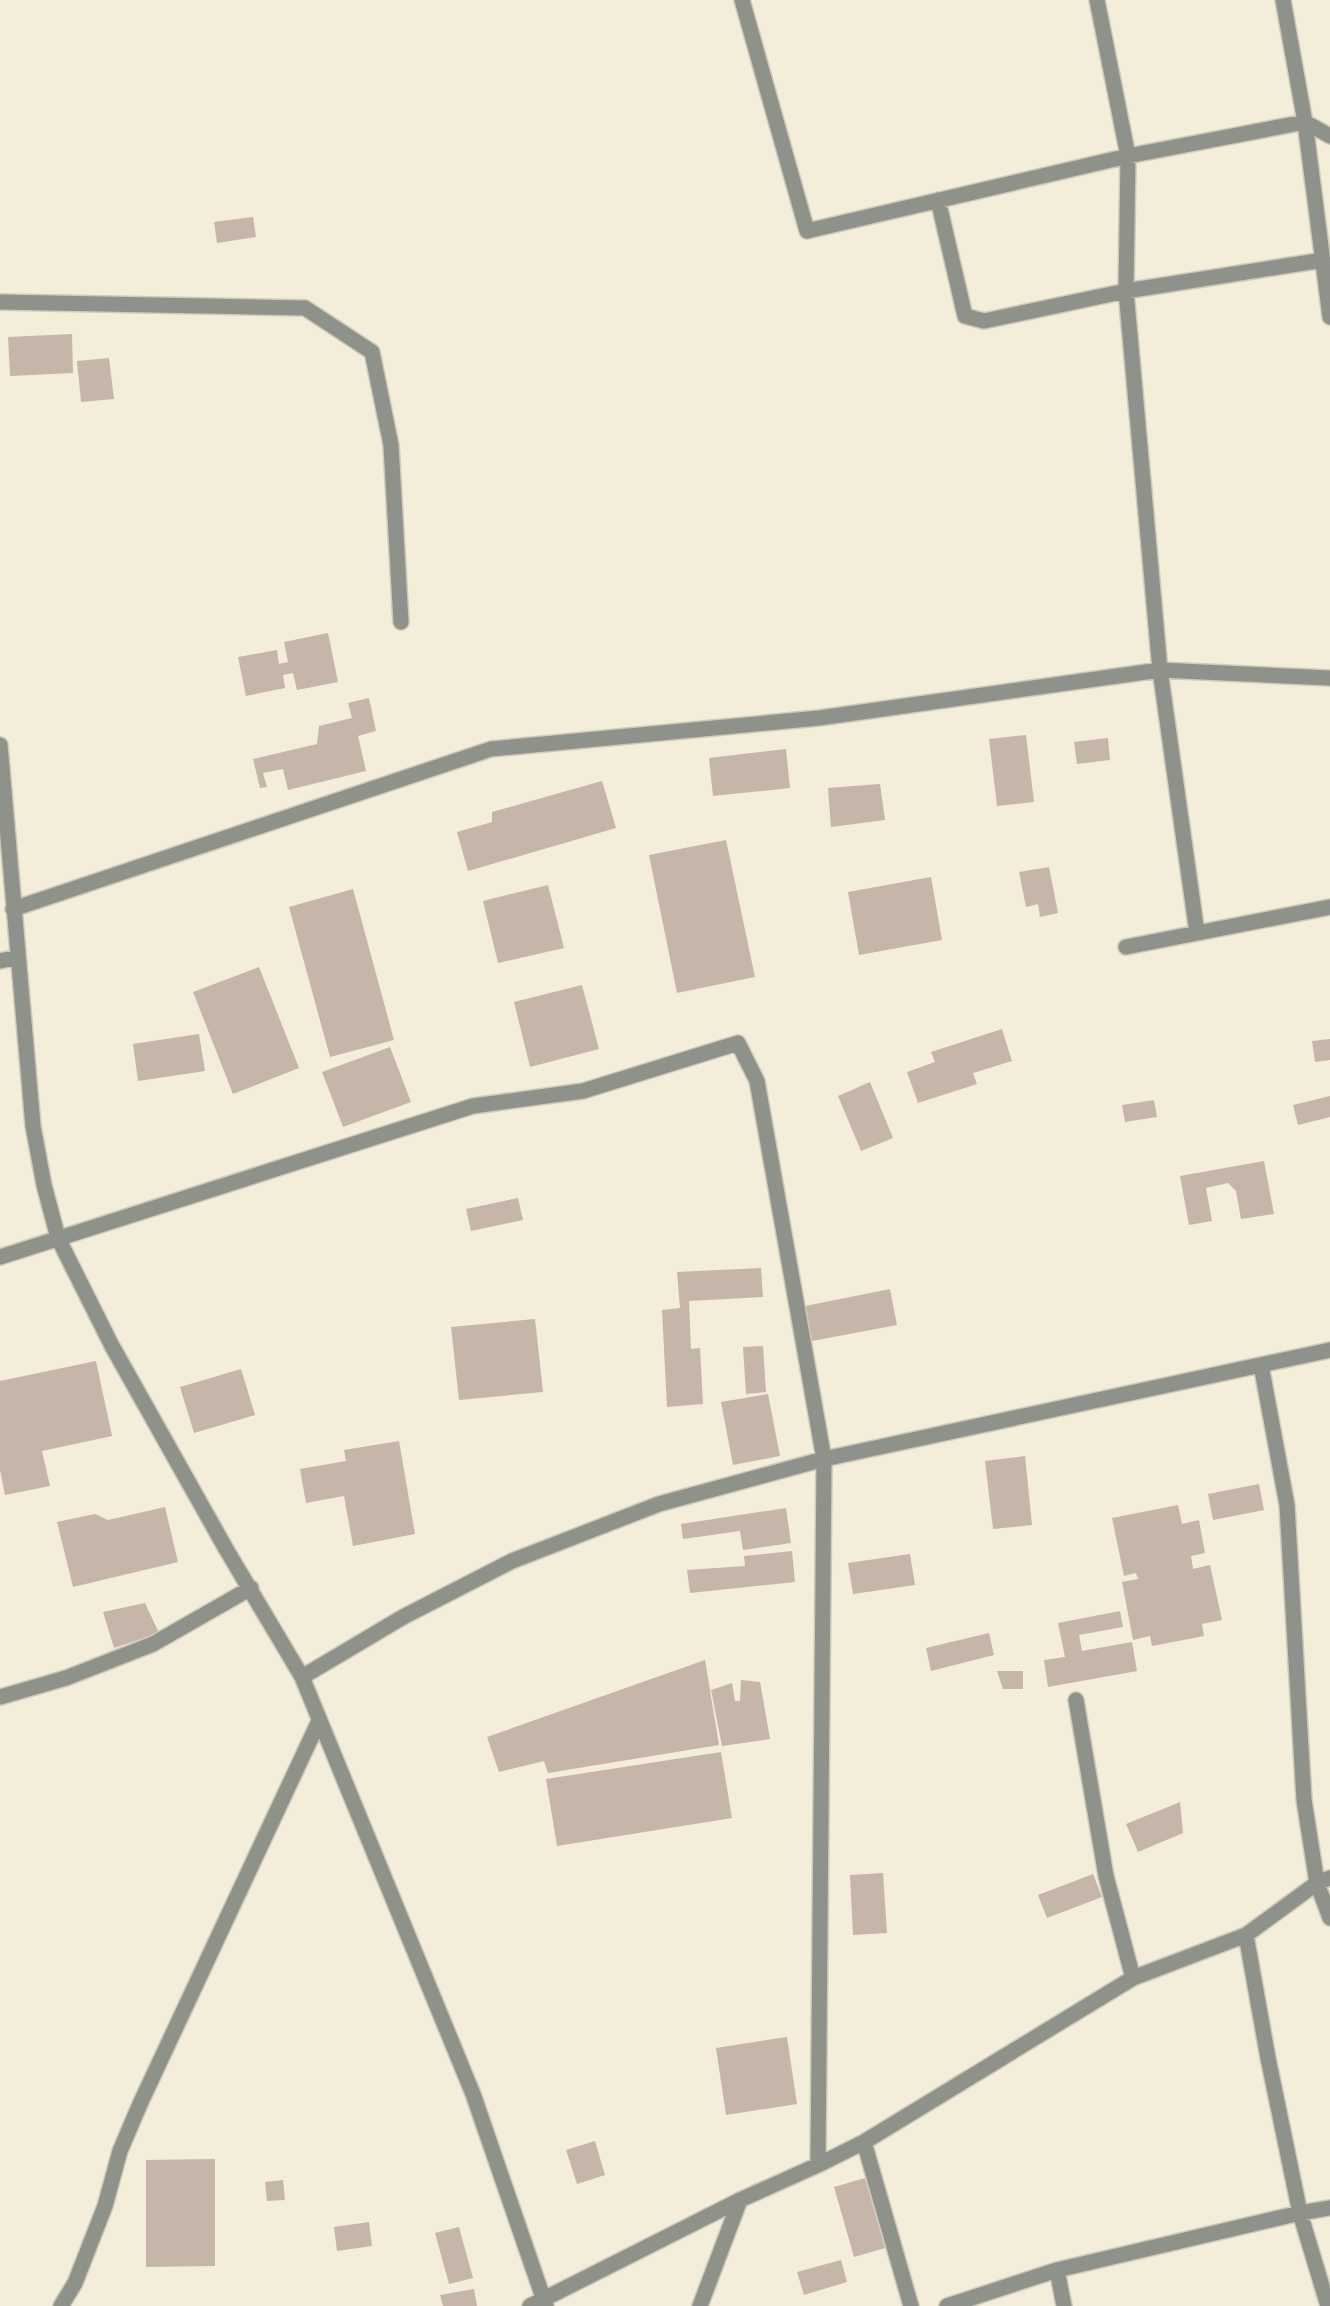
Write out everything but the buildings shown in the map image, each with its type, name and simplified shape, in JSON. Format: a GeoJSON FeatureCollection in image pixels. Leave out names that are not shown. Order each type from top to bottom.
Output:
{"type":"FeatureCollection","features":[{"type":"Feature","properties":{"kind":"street"},"geometry":{"type":"LineString","coordinates":[[742,0],[807,231],[1128,156],[1305,122],[1330,136]]}},
{"type":"Feature","properties":{"kind":"street"},"geometry":{"type":"LineString","coordinates":[[1097,0],[1128,156],[1126,291],[1160,670],[1197,933]]}},
{"type":"Feature","properties":{"kind":"street"},"geometry":{"type":"LineString","coordinates":[[1283,0],[1305,122],[1330,317]]}},
{"type":"Feature","properties":{"kind":"street"},"geometry":{"type":"LineString","coordinates":[[938,200],[966,316],[984,321],[1126,291],[1323,260]]}},
{"type":"Feature","properties":{"kind":"street"},"geometry":{"type":"LineString","coordinates":[[0,302],[305,308],[372,352],[391,445],[400,622]]}},
{"type":"Feature","properties":{"kind":"street"},"geometry":{"type":"LineString","coordinates":[[13,909],[491,749],[819,718],[1160,670],[1330,678]]}},
{"type":"Feature","properties":{"kind":"street"},"geometry":{"type":"LineString","coordinates":[[0,746],[33,1126],[44,1185],[58,1238],[118,1356],[226,1549],[302,1677],[473,2094],[540,2304],[740,2200],[864,2142],[1133,1978],[1246,1935],[1323,1881]]}},
{"type":"Feature","properties":{"kind":"street"},"geometry":{"type":"LineString","coordinates":[[1126,946],[1330,907]]}},
{"type":"Feature","properties":{"kind":"street"},"geometry":{"type":"LineString","coordinates":[[0,961],[18,957]]}},
{"type":"Feature","properties":{"kind":"street"},"geometry":{"type":"LineString","coordinates":[[0,1257],[473,1106],[583,1091],[738,1043],[757,1081],[824,1459],[818,2165]]}},
{"type":"Feature","properties":{"kind":"street"},"geometry":{"type":"LineString","coordinates":[[302,1677],[403,1617],[512,1561],[659,1504],[824,1459],[1330,1350]]}},
{"type":"Feature","properties":{"kind":"street"},"geometry":{"type":"LineString","coordinates":[[1261,1365],[1287,1505],[1304,1800],[1330,1918]]}},
{"type":"Feature","properties":{"kind":"street"},"geometry":{"type":"LineString","coordinates":[[0,1697],[66,1678],[153,1644],[251,1588]]}},
{"type":"Feature","properties":{"kind":"street"},"geometry":{"type":"LineString","coordinates":[[1076,1700],[1106,1876],[1133,1978]]}},
{"type":"Feature","properties":{"kind":"street"},"geometry":{"type":"LineString","coordinates":[[61,2306],[75,2283],[105,2206],[120,2151],[140,2104],[320,1721]]}},
{"type":"Feature","properties":{"kind":"street"},"geometry":{"type":"LineString","coordinates":[[1246,1935],[1268,2058],[1300,2213],[1328,2306]]}},
{"type":"Feature","properties":{"kind":"street"},"geometry":{"type":"LineString","coordinates":[[864,2142],[912,2306]]}},
{"type":"Feature","properties":{"kind":"street"},"geometry":{"type":"LineString","coordinates":[[700,2306],[740,2200]]}},
{"type":"Feature","properties":{"kind":"street"},"geometry":{"type":"LineString","coordinates":[[947,2306],[1057,2270],[1330,2208]]}},
{"type":"Feature","properties":{"kind":"street"},"geometry":{"type":"LineString","coordinates":[[1057,2270],[1064,2306]]}}]}
